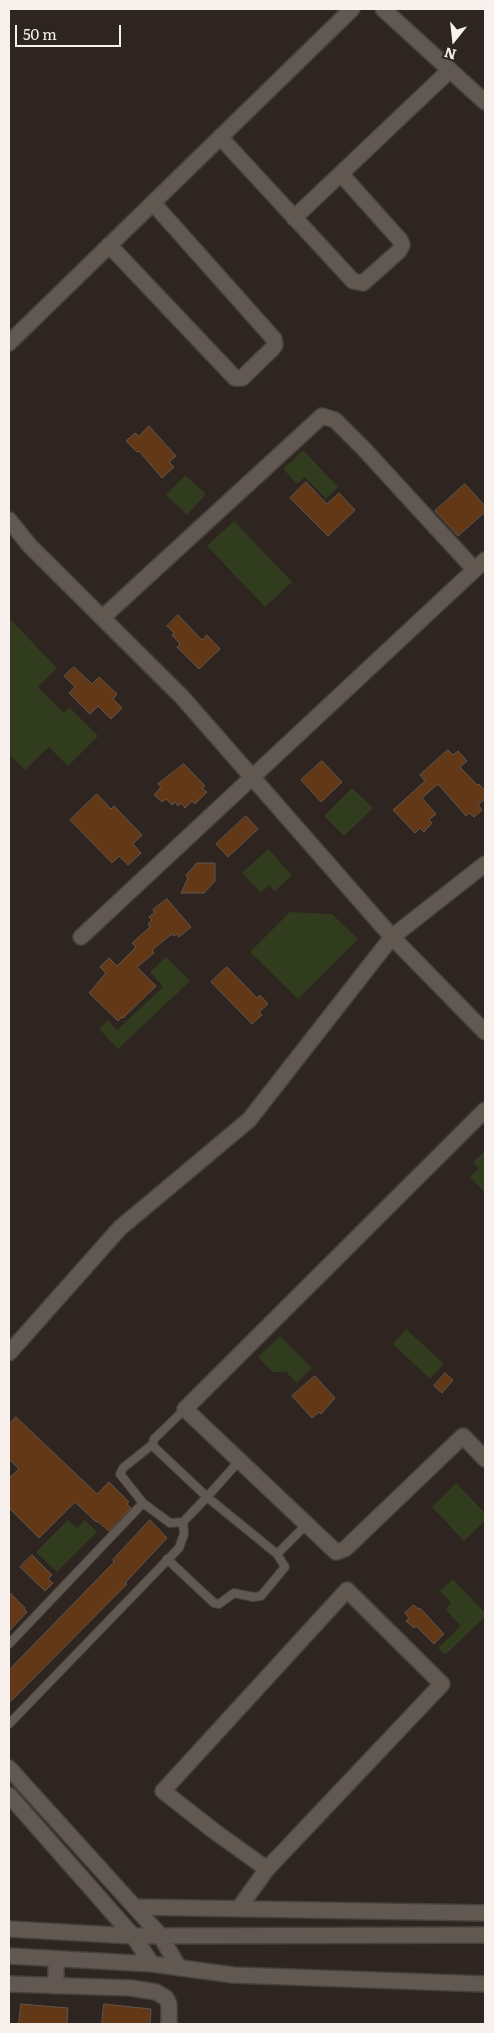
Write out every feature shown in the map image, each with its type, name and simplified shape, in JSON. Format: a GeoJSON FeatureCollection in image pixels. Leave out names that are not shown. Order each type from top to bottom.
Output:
{"type":"FeatureCollection","features":[{"type":"Feature","properties":{"kind":"street"},"geometry":{"type":"LineString","coordinates":[[9,343],[352,9]]}},
{"type":"Feature","properties":{"kind":"street"},"geometry":{"type":"LineString","coordinates":[[383,9],[485,102]]}},
{"type":"Feature","properties":{"kind":"street"},"geometry":{"type":"LineString","coordinates":[[294,218],[450,70]]}},
{"type":"Feature","properties":{"kind":"street"},"geometry":{"type":"LineString","coordinates":[[220,137],[353,281],[364,283],[399,251],[402,245],[400,240],[340,174]]}},
{"type":"Feature","properties":{"kind":"street"},"geometry":{"type":"LineString","coordinates":[[109,245],[235,378],[242,378],[275,345],[274,339],[153,203]]}},
{"type":"Feature","properties":{"kind":"street"},"geometry":{"type":"LineString","coordinates":[[81,937],[480,564],[335,420],[322,416],[102,618]]}},
{"type":"Feature","properties":{"kind":"street"},"geometry":{"type":"LineString","coordinates":[[9,520],[30,546],[182,697],[392,937],[485,1032]]}},
{"type":"Feature","properties":{"kind":"street"},"geometry":{"type":"LineString","coordinates":[[9,1353],[120,1228],[249,1120],[392,937],[485,864]]}},
{"type":"Feature","properties":{"kind":"street"},"geometry":{"type":"LineString","coordinates":[[485,1110],[185,1409],[336,1552],[345,1549],[463,1436],[485,1459]]}},
{"type":"Feature","properties":{"kind":"street"},"geometry":{"type":"LineString","coordinates":[[239,1908],[267,1869],[442,1684],[347,1590],[163,1791],[267,1869]]}},
{"type":"Feature","properties":{"kind":"street"},"geometry":{"type":"LineString","coordinates":[[9,1768],[160,1935],[179,1968]]}},
{"type":"Feature","properties":{"kind":"street"},"geometry":{"type":"LineString","coordinates":[[9,1796],[133,1936],[152,1964]]}},
{"type":"Feature","properties":{"kind":"street"},"geometry":{"type":"LineString","coordinates":[[135,1907],[485,1913]]}},
{"type":"Feature","properties":{"kind":"street"},"geometry":{"type":"LineString","coordinates":[[9,1929],[133,1936],[485,1935]]}},
{"type":"Feature","properties":{"kind":"street"},"geometry":{"type":"LineString","coordinates":[[9,1956],[152,1964],[232,1975],[485,1984]]}},
{"type":"Feature","properties":{"kind":"street"},"geometry":{"type":"LineString","coordinates":[[56,1959],[56,1986]]}},
{"type":"Feature","properties":{"kind":"street"},"geometry":{"type":"LineString","coordinates":[[9,1984],[131,1988],[156,1992],[164,1997],[168,2004],[169,2024]]}},
{"type":"Feature","properties":{"kind":"lane"},"geometry":{"type":"LineString","coordinates":[[185,1409],[154,1439],[153,1444],[123,1468],[120,1474],[143,1503],[170,1523],[183,1522],[240,1460]]}},
{"type":"Feature","properties":{"kind":"lane"},"geometry":{"type":"LineString","coordinates":[[153,1444],[207,1497],[277,1554],[285,1567],[261,1596],[253,1597],[234,1593],[219,1604],[214,1603],[167,1559]]}},
{"type":"Feature","properties":{"kind":"lane"},"geometry":{"type":"LineString","coordinates":[[9,1644],[143,1503]]}},
{"type":"Feature","properties":{"kind":"lane"},"geometry":{"type":"LineString","coordinates":[[9,1724],[179,1548],[184,1534],[183,1522]]}},
{"type":"Feature","properties":{"kind":"lane"},"geometry":{"type":"LineString","coordinates":[[277,1554],[307,1524]]}},
{"type":"Feature","properties":{"kind":"green space"},"geometry":{"type":"Polygon","coordinates":[[[303,450],[338,487],[326,499],[305,477],[297,484],[283,469],[303,450]]]}},
{"type":"Feature","properties":{"kind":"green space"},"geometry":{"type":"Polygon","coordinates":[[[185,475],[206,494],[187,515],[166,495],[185,475]]]}},
{"type":"Feature","properties":{"kind":"green space"},"geometry":{"type":"Polygon","coordinates":[[[234,521],[292,582],[265,607],[207,546],[234,521]]]}},
{"type":"Feature","properties":{"kind":"green space"},"geometry":{"type":"Polygon","coordinates":[[[9,618],[57,668],[38,687],[64,713],[69,707],[98,736],[68,766],[49,747],[25,770],[9,754],[9,618]]]}},
{"type":"Feature","properties":{"kind":"green space"},"geometry":{"type":"Polygon","coordinates":[[[352,788],[373,808],[344,836],[324,816],[352,788]]]}},
{"type":"Feature","properties":{"kind":"green space"},"geometry":{"type":"Polygon","coordinates":[[[268,849],[292,875],[275,891],[269,885],[261,893],[242,873],[268,849]]]}},
{"type":"Feature","properties":{"kind":"green space"},"geometry":{"type":"Polygon","coordinates":[[[290,912],[332,914],[358,939],[298,999],[250,952],[290,912]]]}},
{"type":"Feature","properties":{"kind":"green space"},"geometry":{"type":"Polygon","coordinates":[[[166,957],[190,981],[118,1049],[99,1029],[108,1020],[117,1030],[163,987],[150,972],[166,957]]]}},
{"type":"Feature","properties":{"kind":"green space"},"geometry":{"type":"Polygon","coordinates":[[[485,1151],[485,1193],[470,1177],[479,1168],[473,1162],[485,1151]]]}},
{"type":"Feature","properties":{"kind":"green space"},"geometry":{"type":"Polygon","coordinates":[[[406,1329],[444,1364],[430,1379],[393,1344],[406,1329]]]}},
{"type":"Feature","properties":{"kind":"green space"},"geometry":{"type":"Polygon","coordinates":[[[280,1336],[312,1368],[297,1383],[286,1372],[272,1372],[258,1357],[280,1336]]]}},
{"type":"Feature","properties":{"kind":"green space"},"geometry":{"type":"Polygon","coordinates":[[[456,1483],[485,1513],[485,1521],[464,1541],[432,1507],[456,1483]]]}},
{"type":"Feature","properties":{"kind":"green space"},"geometry":{"type":"Polygon","coordinates":[[[68,1520],[77,1528],[85,1520],[97,1532],[57,1572],[36,1552],[68,1520]]]}},
{"type":"Feature","properties":{"kind":"green space"},"geometry":{"type":"Polygon","coordinates":[[[453,1579],[485,1613],[485,1617],[445,1655],[438,1648],[461,1626],[445,1609],[451,1603],[440,1591],[453,1579]]]}},
{"type":"Feature","properties":{"kind":"building"},"geometry":{"type":"Polygon","coordinates":[[[149,426],[176,456],[169,462],[174,467],[162,478],[139,451],[137,452],[126,441],[135,433],[139,436],[149,426]]]}},
{"type":"Feature","properties":{"kind":"building"},"geometry":{"type":"Polygon","coordinates":[[[306,482],[327,504],[339,493],[355,510],[328,536],[290,498],[306,482]]]}},
{"type":"Feature","properties":{"kind":"building"},"geometry":{"type":"Polygon","coordinates":[[[465,484],[485,506],[485,512],[458,536],[435,511],[465,484]]]}},
{"type":"Feature","properties":{"kind":"building"},"geometry":{"type":"Polygon","coordinates":[[[178,615],[202,640],[207,635],[220,649],[199,669],[177,647],[180,644],[172,635],[174,633],[167,626],[178,615]]]}},
{"type":"Feature","properties":{"kind":"building"},"geometry":{"type":"Polygon","coordinates":[[[74,667],[92,684],[99,677],[117,694],[113,699],[122,708],[111,719],[98,706],[90,714],[69,693],[75,687],[64,676],[74,667]]]}},
{"type":"Feature","properties":{"kind":"building"},"geometry":{"type":"Polygon","coordinates":[[[448,750],[453,755],[458,751],[467,761],[460,767],[485,791],[485,799],[478,805],[482,810],[474,817],[469,813],[466,816],[438,784],[422,798],[436,814],[429,820],[432,823],[424,832],[420,828],[415,833],[393,810],[425,781],[420,775],[448,750]]]}},
{"type":"Feature","properties":{"kind":"building"},"geometry":{"type":"Polygon","coordinates":[[[322,761],[342,782],[321,802],[301,780],[322,761]]]}},
{"type":"Feature","properties":{"kind":"building"},"geometry":{"type":"Polygon","coordinates":[[[184,764],[205,786],[202,788],[207,792],[195,804],[192,801],[185,808],[181,803],[178,806],[175,802],[172,805],[166,799],[162,802],[154,795],[161,787],[158,784],[184,764]]]}},
{"type":"Feature","properties":{"kind":"building"},"geometry":{"type":"Polygon","coordinates":[[[97,794],[111,809],[114,806],[142,835],[133,844],[141,853],[128,865],[119,856],[112,863],[70,820],[97,794]]]}},
{"type":"Feature","properties":{"kind":"building"},"geometry":{"type":"Polygon","coordinates":[[[246,816],[258,829],[228,857],[216,844],[246,816]]]}},
{"type":"Feature","properties":{"kind":"building"},"geometry":{"type":"Polygon","coordinates":[[[197,863],[215,863],[215,881],[204,893],[181,893],[188,878],[186,876],[197,863]]]}},
{"type":"Feature","properties":{"kind":"building"},"geometry":{"type":"Polygon","coordinates":[[[167,899],[191,927],[179,937],[177,934],[174,936],[172,934],[152,950],[154,953],[137,967],[156,986],[118,1021],[89,993],[106,973],[100,967],[109,958],[117,966],[136,947],[132,943],[150,927],[148,924],[152,920],[149,917],[155,912],[153,910],[167,899]]]}},
{"type":"Feature","properties":{"kind":"building"},"geometry":{"type":"Polygon","coordinates":[[[227,967],[257,998],[260,995],[268,1004],[259,1012],[262,1015],[252,1024],[211,982],[227,967]]]}},
{"type":"Feature","properties":{"kind":"building"},"geometry":{"type":"Polygon","coordinates":[[[445,1373],[453,1380],[442,1393],[434,1386],[445,1373]]]}},
{"type":"Feature","properties":{"kind":"building"},"geometry":{"type":"Polygon","coordinates":[[[315,1376],[335,1398],[321,1414],[319,1412],[312,1418],[292,1396],[315,1376]]]}},
{"type":"Feature","properties":{"kind":"building"},"geometry":{"type":"Polygon","coordinates":[[[16,1417],[97,1494],[109,1482],[129,1502],[127,1504],[131,1508],[109,1531],[96,1522],[75,1502],[39,1538],[9,1508],[9,1478],[19,1469],[9,1459],[9,1425],[16,1417]]]}},
{"type":"Feature","properties":{"kind":"building"},"geometry":{"type":"Polygon","coordinates":[[[150,1520],[167,1538],[125,1583],[127,1584],[9,1703],[9,1670],[114,1562],[113,1560],[150,1520]]]}},
{"type":"Feature","properties":{"kind":"building"},"geometry":{"type":"Polygon","coordinates":[[[32,1555],[52,1575],[48,1579],[53,1583],[45,1591],[20,1567],[32,1555]]]}},
{"type":"Feature","properties":{"kind":"building"},"geometry":{"type":"Polygon","coordinates":[[[9,1592],[27,1612],[9,1631],[9,1592]]]}},
{"type":"Feature","properties":{"kind":"building"},"geometry":{"type":"Polygon","coordinates":[[[414,1605],[418,1609],[420,1608],[444,1634],[434,1644],[416,1626],[414,1628],[406,1621],[409,1618],[405,1613],[414,1605]]]}},
{"type":"Feature","properties":{"kind":"building"},"geometry":{"type":"Polygon","coordinates":[[[21,2004],[68,2008],[67,2024],[19,2024],[21,2004]]]}},
{"type":"Feature","properties":{"kind":"building"},"geometry":{"type":"Polygon","coordinates":[[[104,2004],[151,2009],[150,2024],[102,2024],[104,2004]]]}}]}
